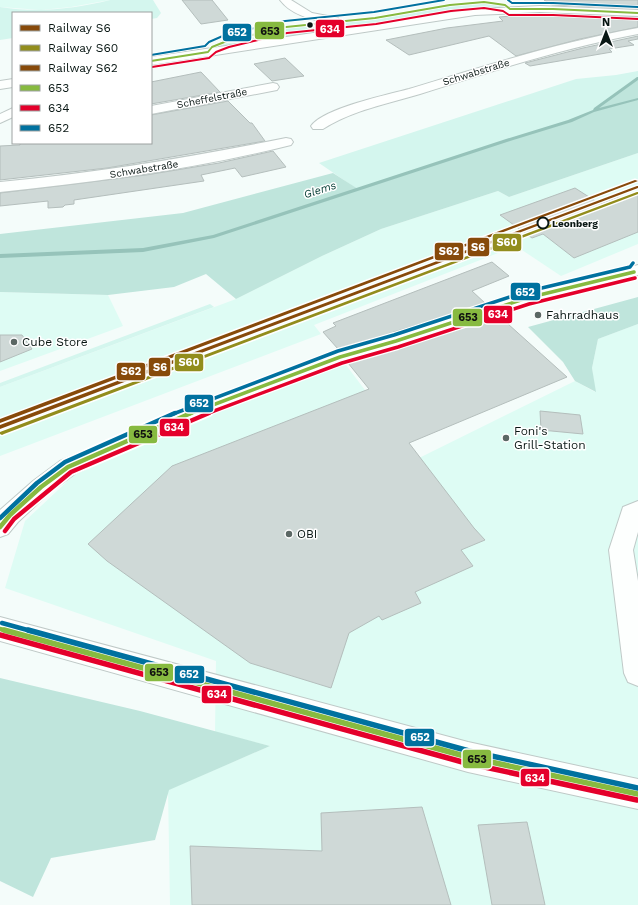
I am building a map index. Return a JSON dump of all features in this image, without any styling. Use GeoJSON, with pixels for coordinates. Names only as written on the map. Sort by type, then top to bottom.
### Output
{"type":"FeatureCollection","features":[{"type":"Feature","properties":{"kind":"street"},"geometry":{"type":"LineString","coordinates":[[286,0],[299,12],[309,16],[334,20]]}},
{"type":"Feature","properties":{"kind":"street"},"geometry":{"type":"LineString","coordinates":[[208,52],[212,47],[227,41],[286,27],[334,20],[375,18],[450,5],[484,2],[505,5],[510,9]]}},
{"type":"Feature","properties":{"kind":"street"},"geometry":{"type":"LineString","coordinates":[[152,61],[454,15],[510,9],[553,9],[638,13]]}},
{"type":"Feature","properties":{"kind":"street"},"geometry":{"type":"LineString","coordinates":[[286,27],[295,19],[299,12]]}},
{"type":"Feature","properties":{"kind":"street","name":"Schwabstraße"},"geometry":{"type":"LineString","coordinates":[[318,126],[327,120],[366,106],[562,46],[638,31]]}},
{"type":"Feature","properties":{"kind":"street"},"geometry":{"type":"LineString","coordinates":[[0,85],[12,83]]}},
{"type":"Feature","properties":{"kind":"street","name":"Scheffelstraße"},"geometry":{"type":"LineString","coordinates":[[152,110],[273,87]]}},
{"type":"Feature","properties":{"kind":"street"},"geometry":{"type":"LineString","coordinates":[[2,127],[12,113]]}},
{"type":"Feature","properties":{"kind":"street","name":"Schwabstraße"},"geometry":{"type":"LineString","coordinates":[[0,187],[114,175],[286,142]]}},
{"type":"Feature","properties":{"kind":"street"},"geometry":{"type":"LineString","coordinates":[[0,527],[10,515],[41,487],[68,467],[189,414],[340,357],[396,341],[520,300],[638,270]]}},
{"type":"Feature","properties":{"kind":"street"},"geometry":{"type":"LineString","coordinates":[[638,511],[630,514],[621,550],[638,673]]}},
{"type":"Feature","properties":{"kind":"street"},"geometry":{"type":"LineString","coordinates":[[0,629],[468,757],[638,794]]}},
{"type":"Feature","properties":{"kind":"shaded area"},"geometry":{"type":"Polygon","coordinates":[[[0,0],[110,0],[71,7],[41,10],[0,7],[0,0]]]}},
{"type":"Feature","properties":{"kind":"shaded area"},"geometry":{"type":"Polygon","coordinates":[[[110,0],[153,0],[161,13],[157,18],[152,19],[152,12],[12,12],[12,38],[0,40],[0,7],[42,10],[83,6],[110,0]]]}},
{"type":"Feature","properties":{"kind":"shaded area"},"geometry":{"type":"Polygon","coordinates":[[[484,2],[505,5],[510,9],[208,52],[212,47],[227,41],[286,27],[334,20],[375,18],[450,5],[484,2]]]}},
{"type":"Feature","properties":{"kind":"shaded area"},"geometry":{"type":"Polygon","coordinates":[[[638,71],[638,78],[593,111],[570,121],[357,189],[319,163],[576,79],[638,71]]]}},
{"type":"Feature","properties":{"kind":"shaded area"},"geometry":{"type":"Polygon","coordinates":[[[638,78],[638,153],[509,197],[498,191],[381,229],[322,256],[236,299],[206,274],[174,287],[108,295],[0,292],[0,234],[183,213],[333,173],[358,189],[570,121],[593,111],[638,78]]]}},
{"type":"Feature","properties":{"kind":"shaded area"},"geometry":{"type":"Polygon","coordinates":[[[638,153],[638,244],[561,276],[516,246],[314,325],[321,334],[0,456],[0,387],[236,299],[322,256],[381,229],[498,191],[509,197],[638,153]]]}},
{"type":"Feature","properties":{"kind":"shaded area"},"geometry":{"type":"Polygon","coordinates":[[[0,292],[108,295],[123,326],[0,371],[0,292]]]}},
{"type":"Feature","properties":{"kind":"shaded area"},"geometry":{"type":"Polygon","coordinates":[[[638,297],[638,324],[598,339],[592,368],[596,392],[575,381],[563,362],[528,327],[638,297]]]}},
{"type":"Feature","properties":{"kind":"shaded area"},"geometry":{"type":"Polygon","coordinates":[[[210,304],[214,307],[0,387],[0,383],[210,304]]]}},
{"type":"Feature","properties":{"kind":"shaded area"},"geometry":{"type":"Polygon","coordinates":[[[638,324],[638,905],[170,905],[168,790],[270,746],[215,732],[216,661],[5,588],[25,521],[73,476],[189,414],[340,357],[417,459],[575,381],[595,392],[592,368],[598,339],[638,324]]]}},
{"type":"Feature","properties":{"kind":"shaded area"},"geometry":{"type":"Polygon","coordinates":[[[0,678],[140,711],[270,746],[169,790],[155,840],[51,858],[33,897],[0,881],[0,678]]]}},
{"type":"Feature","properties":{"kind":"building"},"geometry":{"type":"Polygon","coordinates":[[[182,0],[212,0],[228,20],[201,24],[182,0]]]}},
{"type":"Feature","properties":{"kind":"building"},"geometry":{"type":"Polygon","coordinates":[[[544,0],[638,0],[638,8],[552,5],[544,0]]]}},
{"type":"Feature","properties":{"kind":"building"},"geometry":{"type":"Polygon","coordinates":[[[535,14],[638,17],[638,27],[580,39],[516,56],[489,36],[409,55],[386,40],[447,28],[503,21],[499,17],[535,14]]]}},
{"type":"Feature","properties":{"kind":"building"},"geometry":{"type":"Polygon","coordinates":[[[638,36],[638,39],[628,41],[634,45],[609,49],[612,52],[530,66],[525,63],[583,48],[638,36]]]}},
{"type":"Feature","properties":{"kind":"building"},"geometry":{"type":"Polygon","coordinates":[[[285,58],[304,76],[272,81],[254,64],[285,58]]]}},
{"type":"Feature","properties":{"kind":"building"},"geometry":{"type":"Polygon","coordinates":[[[201,72],[220,92],[152,104],[152,82],[201,72]]]}},
{"type":"Feature","properties":{"kind":"building"},"geometry":{"type":"Polygon","coordinates":[[[228,101],[250,123],[252,123],[265,141],[107,168],[0,180],[0,146],[20,144],[152,144],[152,115],[228,101]]]}},
{"type":"Feature","properties":{"kind":"building"},"geometry":{"type":"Polygon","coordinates":[[[273,151],[286,167],[242,177],[235,168],[201,175],[204,181],[74,200],[74,204],[65,205],[63,207],[48,208],[48,201],[0,206],[0,193],[146,175],[219,163],[273,151]]]}},
{"type":"Feature","properties":{"kind":"building"},"geometry":{"type":"Polygon","coordinates":[[[575,188],[600,204],[619,197],[624,200],[638,195],[638,232],[574,258],[543,234],[532,238],[500,215],[575,188]]]}},
{"type":"Feature","properties":{"kind":"building"},"geometry":{"type":"Polygon","coordinates":[[[492,262],[509,276],[472,291],[486,304],[338,349],[323,332],[336,326],[333,323],[492,262]]]}},
{"type":"Feature","properties":{"kind":"building","name":"OBI"},"geometry":{"type":"Polygon","coordinates":[[[498,315],[567,377],[409,443],[474,528],[485,540],[461,550],[473,566],[415,592],[421,603],[382,620],[379,616],[349,633],[331,688],[250,663],[107,561],[88,544],[172,466],[369,389],[348,363],[403,347],[498,315]]]}},
{"type":"Feature","properties":{"kind":"building","name":"Cube Store"},"geometry":{"type":"Polygon","coordinates":[[[0,335],[22,335],[32,349],[0,362],[0,335]]]}},
{"type":"Feature","properties":{"kind":"building"},"geometry":{"type":"Polygon","coordinates":[[[540,411],[580,415],[583,434],[541,430],[540,411]]]}},
{"type":"Feature","properties":{"kind":"building"},"geometry":{"type":"Polygon","coordinates":[[[422,807],[451,905],[192,905],[190,846],[322,851],[321,813],[422,807]]]}},
{"type":"Feature","properties":{"kind":"building"},"geometry":{"type":"Polygon","coordinates":[[[527,822],[545,905],[492,905],[478,825],[527,822]]]}},
{"type":"Feature","properties":{"kind":"waterway"},"geometry":{"type":"LineString","coordinates":[[595,109],[638,78]]}},
{"type":"Feature","properties":{"kind":"waterway","name":"Glems"},"geometry":{"type":"LineString","coordinates":[[0,256],[143,250],[214,236],[570,121],[593,111],[638,99]]}},
{"type":"Feature","properties":{"kind":"rail line","name":"S62"},"geometry":{"type":"LineString","coordinates":[[0,421],[636,181]]}},
{"type":"Feature","properties":{"kind":"rail line","name":"S6"},"geometry":{"type":"LineString","coordinates":[[0,427],[638,187]]}},
{"type":"Feature","properties":{"kind":"rail line","name":"S60"},"geometry":{"type":"LineString","coordinates":[[2,433],[638,193]]}},
{"type":"Feature","properties":{"kind":"transit line","name":"652"},"geometry":{"type":"LineString","coordinates":[[152,55],[205,46],[209,42],[225,35],[285,21],[374,12],[444,0]]}},
{"type":"Feature","properties":{"kind":"transit line","name":"652"},"geometry":{"type":"LineString","coordinates":[[508,0],[512,3],[553,3],[638,7]]}},
{"type":"Feature","properties":{"kind":"transit line","name":"653"},"geometry":{"type":"LineString","coordinates":[[152,61],[208,52],[212,47],[227,41],[286,27],[375,18],[450,5],[484,2],[505,5],[510,9],[553,9],[638,13]]}},
{"type":"Feature","properties":{"kind":"transit line","name":"634"},"geometry":{"type":"LineString","coordinates":[[152,67],[209,58],[216,52],[229,47],[287,33],[376,24],[451,11],[484,8],[503,11],[509,15],[553,15],[638,19]]}},
{"type":"Feature","properties":{"kind":"transit line","name":"652"},"geometry":{"type":"LineString","coordinates":[[0,518],[37,483],[65,462],[187,408],[338,351],[394,335],[525,292],[630,267],[633,263]]}},
{"type":"Feature","properties":{"kind":"transit line","name":"653"},"geometry":{"type":"LineString","coordinates":[[0,527],[10,515],[41,487],[68,467],[189,414],[340,357],[396,341],[527,298],[634,272]]}},
{"type":"Feature","properties":{"kind":"transit line","name":"634"},"geometry":{"type":"LineString","coordinates":[[5,531],[14,519],[71,472],[191,420],[342,363],[398,347],[529,304],[635,278]]}},
{"type":"Feature","properties":{"kind":"transit line","name":"652"},"geometry":{"type":"LineString","coordinates":[[2,623],[469,751],[638,788]]}},
{"type":"Feature","properties":{"kind":"transit line","name":"653"},"geometry":{"type":"LineString","coordinates":[[0,629],[468,757],[638,794]]}},
{"type":"Feature","properties":{"kind":"transit line","name":"634"},"geometry":{"type":"LineString","coordinates":[[0,635],[466,763],[637,800]]}},
{"type":"Feature","properties":{"kind":"place","name":"Leonberg"},"geometry":{"type":"Point","coordinates":[543,223]}},
{"type":"Feature","properties":{"kind":"place","name":"Fahrradhaus"},"geometry":{"type":"Point","coordinates":[538,315]}},
{"type":"Feature","properties":{"kind":"place","name":"Cube Store"},"geometry":{"type":"Point","coordinates":[14,342]}},
{"type":"Feature","properties":{"kind":"place","name":"Foni's Grill-Station"},"geometry":{"type":"Point","coordinates":[506,438]}},
{"type":"Feature","properties":{"kind":"place","name":"OBI"},"geometry":{"type":"Point","coordinates":[289,534]}}]}
